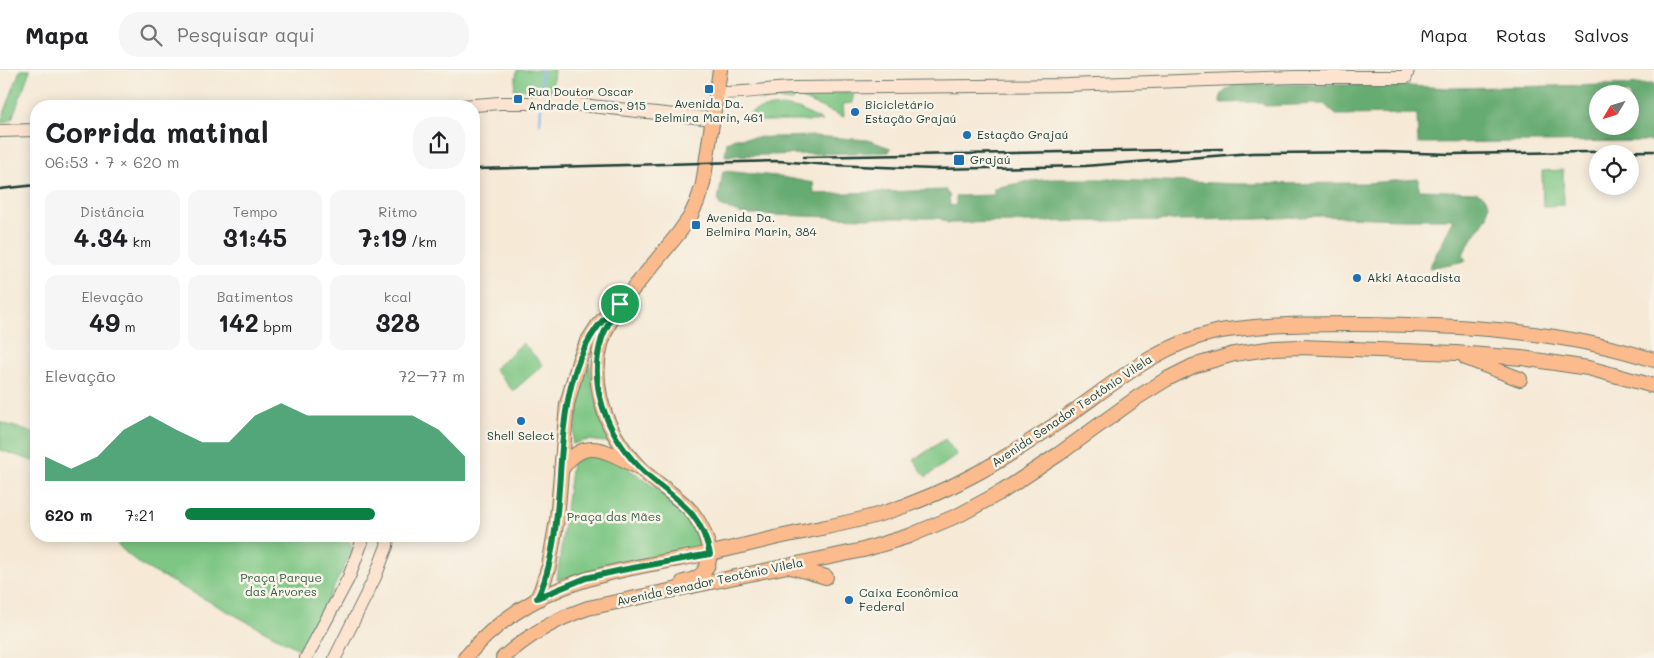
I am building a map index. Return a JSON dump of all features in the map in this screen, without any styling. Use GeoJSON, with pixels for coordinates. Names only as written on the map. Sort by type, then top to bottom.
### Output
{"type":"FeatureCollection","features":[{"type":"Feature","properties":{"kind":"main road"},"geometry":{"type":"LineString","coordinates":[[636,598],[652,589],[698,577],[706,568],[710,554],[700,525],[691,512],[639,467],[611,428],[597,379],[598,358],[603,337],[620,304],[678,234],[698,202],[703,184],[714,119],[720,70]]}},
{"type":"Feature","properties":{"kind":"main road"},"geometry":{"type":"LineString","coordinates":[[537,598],[549,566],[557,519],[567,404],[580,358],[587,342],[608,313],[620,304]]}},
{"type":"Feature","properties":{"kind":"main road","name":"Avenida Senador Teotônio Vilela"},"geometry":{"type":"LineString","coordinates":[[465,658],[486,636],[537,598],[586,578],[710,554],[883,513],[945,490],[974,476],[1023,447],[1146,359],[1187,341],[1216,332],[1301,324],[1450,326],[1570,338],[1654,360]]}},
{"type":"Feature","properties":{"kind":"main road","name":"Avenida Senador Teotônio Vilela"},"geometry":{"type":"LineString","coordinates":[[503,658],[517,645],[541,629],[567,615],[588,608],[878,546],[909,536],[961,514],[1024,478],[1148,390],[1192,366],[1234,354],[1274,348],[1300,347],[1456,353],[1522,358],[1571,365],[1654,386]]}},
{"type":"Feature","properties":{"kind":"main road"},"geometry":{"type":"LineString","coordinates":[[1456,353],[1520,379]]}},
{"type":"Feature","properties":{"kind":"main road"},"geometry":{"type":"LineString","coordinates":[[561,470],[576,452],[588,449],[602,451],[639,467]]}},
{"type":"Feature","properties":{"kind":"main road"},"geometry":{"type":"LineString","coordinates":[[788,566],[826,577]]}},
{"type":"Feature","properties":{"kind":"street"},"geometry":{"type":"LineString","coordinates":[[717,93],[794,88],[1100,84],[1407,74]]}},
{"type":"Feature","properties":{"kind":"street"},"geometry":{"type":"LineString","coordinates":[[480,105],[562,103],[714,119]]}},
{"type":"Feature","properties":{"kind":"street"},"geometry":{"type":"LineString","coordinates":[[0,131],[30,130]]}},
{"type":"Feature","properties":{"kind":"street"},"geometry":{"type":"LineString","coordinates":[[306,658],[349,577],[362,542]]}},
{"type":"Feature","properties":{"kind":"street"},"geometry":{"type":"LineString","coordinates":[[334,658],[375,577],[387,542]]}},
{"type":"Feature","properties":{"kind":"green space"},"geometry":{"type":"Polygon","coordinates":[[[20,70],[30,70],[12,119],[2,123],[1,122],[20,70]]]}},
{"type":"Feature","properties":{"kind":"green space"},"geometry":{"type":"Polygon","coordinates":[[[517,70],[554,70],[552,91],[514,89],[517,70]]]}},
{"type":"Feature","properties":{"kind":"green space"},"geometry":{"type":"Polygon","coordinates":[[[1236,84],[1386,85],[1451,88],[1589,85],[1589,135],[1639,135],[1639,85],[1603,85],[1654,84],[1654,141],[1418,143],[1417,114],[1336,115],[1324,104],[1265,106],[1262,102],[1220,103],[1221,96],[1227,89],[1236,84]]]}},
{"type":"Feature","properties":{"kind":"green space"},"geometry":{"type":"Polygon","coordinates":[[[853,93],[853,103],[843,104],[844,117],[798,97],[791,101],[770,99],[762,101],[762,96],[771,94],[853,93]]]}},
{"type":"Feature","properties":{"kind":"green space"},"geometry":{"type":"Polygon","coordinates":[[[782,106],[798,109],[823,121],[749,121],[751,112],[782,106]]]}},
{"type":"Feature","properties":{"kind":"green space"},"geometry":{"type":"Polygon","coordinates":[[[815,136],[868,140],[890,148],[889,152],[725,156],[727,142],[735,138],[815,136]]]}},
{"type":"Feature","properties":{"kind":"green space"},"geometry":{"type":"Polygon","coordinates":[[[1563,170],[1564,205],[1543,206],[1542,171],[1563,170]]]}},
{"type":"Feature","properties":{"kind":"green space"},"geometry":{"type":"Polygon","coordinates":[[[723,171],[776,176],[813,183],[814,194],[946,190],[947,194],[949,194],[950,206],[956,205],[956,196],[994,195],[994,188],[1052,179],[1116,179],[1238,184],[1367,183],[1419,179],[1419,190],[1476,192],[1484,196],[1489,203],[1487,217],[1463,255],[1466,261],[1429,268],[1454,219],[1321,216],[1259,219],[948,223],[939,218],[863,218],[742,214],[720,206],[718,201],[723,171]]]}},
{"type":"Feature","properties":{"kind":"green space"},"geometry":{"type":"Polygon","coordinates":[[[523,343],[543,365],[513,391],[494,369],[523,343]]]}},
{"type":"Feature","properties":{"kind":"green space"},"geometry":{"type":"Polygon","coordinates":[[[589,359],[593,392],[613,443],[588,440],[572,444],[589,359]]]}},
{"type":"Feature","properties":{"kind":"green space"},"geometry":{"type":"Polygon","coordinates":[[[0,422],[30,432],[30,460],[0,450],[0,422]]]}},
{"type":"Feature","properties":{"kind":"green space"},"geometry":{"type":"Polygon","coordinates":[[[945,439],[957,455],[926,477],[914,460],[945,439]]]}},
{"type":"Feature","properties":{"kind":"green space","name":"Praça das Mães"},"geometry":{"type":"Polygon","coordinates":[[[581,454],[607,455],[683,508],[698,530],[700,547],[557,580],[572,462],[581,454]]]}},
{"type":"Feature","properties":{"kind":"green space","name":"Praça Parque das Árvores"},"geometry":{"type":"Polygon","coordinates":[[[116,542],[350,542],[352,551],[302,651],[141,565],[116,542]]]}},
{"type":"Feature","properties":{"kind":"waterway"},"geometry":{"type":"LineString","coordinates":[[541,70],[541,99]]}},
{"type":"Feature","properties":{"kind":"waterway"},"geometry":{"type":"LineString","coordinates":[[540,123],[541,107]]}},
{"type":"Feature","properties":{"kind":"railway"},"geometry":{"type":"LineString","coordinates":[[804,157],[1222,149]]}},
{"type":"Feature","properties":{"kind":"railway"},"geometry":{"type":"LineString","coordinates":[[480,169],[778,161],[933,169],[1085,166],[1252,153],[1384,152],[1450,154],[1654,151]]}},
{"type":"Feature","properties":{"kind":"railway"},"geometry":{"type":"LineString","coordinates":[[0,189],[30,186]]}},
{"type":"Feature","properties":{"kind":"place","name":"Avenida Da. Belmira Marin, 461"},"geometry":{"type":"Point","coordinates":[709,89]}},
{"type":"Feature","properties":{"kind":"place","name":"Rua Doutor Oscar Andrade Lemos, 915"},"geometry":{"type":"Point","coordinates":[518,99]}},
{"type":"Feature","properties":{"kind":"place","name":"Bicicletário Estação Grajaú"},"geometry":{"type":"Point","coordinates":[855,112]}},
{"type":"Feature","properties":{"kind":"place","name":"Estação Grajaú"},"geometry":{"type":"Point","coordinates":[967,135]}},
{"type":"Feature","properties":{"kind":"place","name":"Grajaú"},"geometry":{"type":"Point","coordinates":[959,160]}},
{"type":"Feature","properties":{"kind":"place","name":"Avenida Da. Belmira Marin, 384"},"geometry":{"type":"Point","coordinates":[696,225]}},
{"type":"Feature","properties":{"kind":"place","name":"Akki Atacadista"},"geometry":{"type":"Point","coordinates":[1357,278]}},
{"type":"Feature","properties":{"kind":"place","name":"Shell Select"},"geometry":{"type":"Point","coordinates":[521,421]}},
{"type":"Feature","properties":{"kind":"place","name":"Caixa Econômica Federal"},"geometry":{"type":"Point","coordinates":[849,600]}},
{"type":"Feature","properties":{"kind":"route"},"geometry":{"type":"LineString","coordinates":[[620,304],[606,328],[597,369],[598,389],[611,428],[639,467],[682,502],[691,512],[700,525],[710,554],[586,578],[537,598],[549,566],[557,519],[567,404],[573,379],[591,335],[606,316],[620,304]]}}]}
